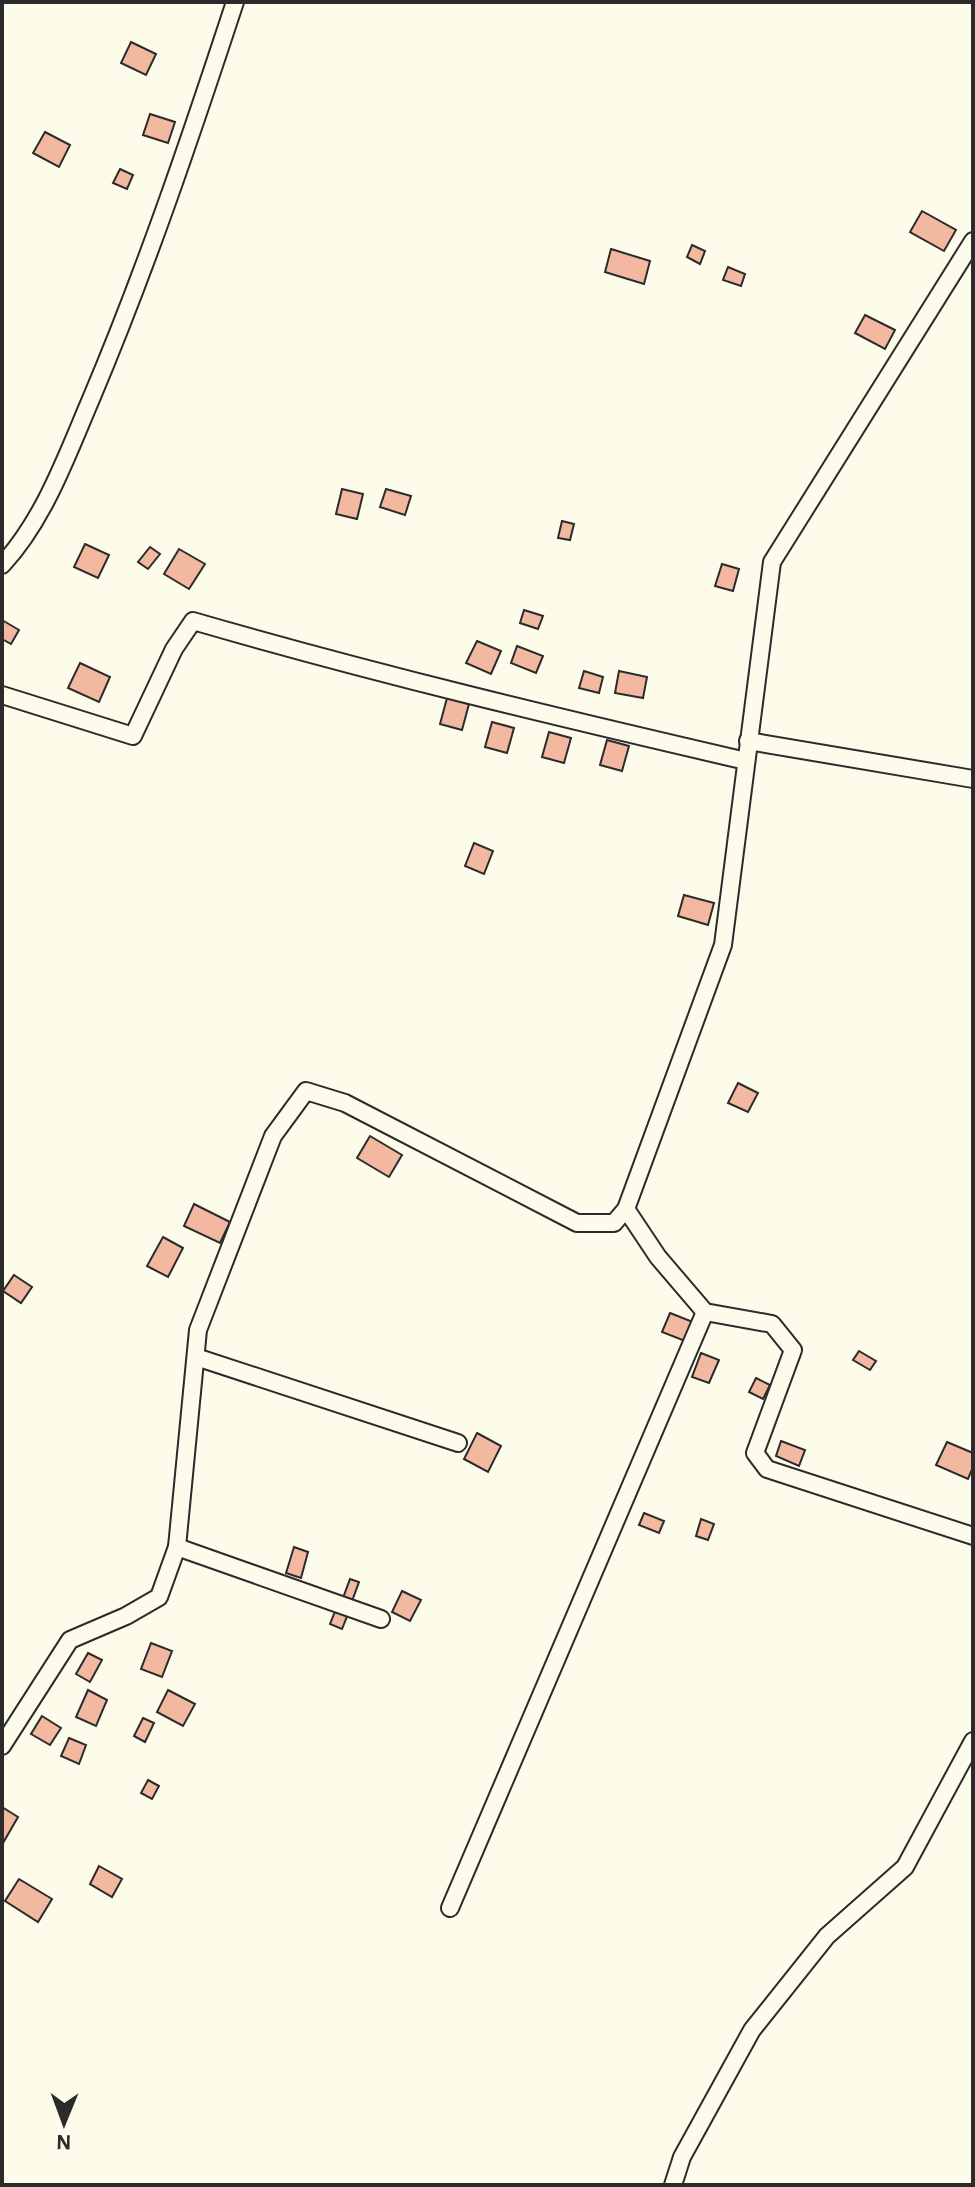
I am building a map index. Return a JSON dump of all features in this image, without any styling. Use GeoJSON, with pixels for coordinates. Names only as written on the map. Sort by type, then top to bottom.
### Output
{"type":"FeatureCollection","features":[{"type":"Feature","properties":{"kind":"street"},"geometry":{"type":"LineString","coordinates":[[2,565],[20,545],[64,461],[127,313],[182,166],[235,2]]}},
{"type":"Feature","properties":{"kind":"street"},"geometry":{"type":"LineString","coordinates":[[2,1746],[70,1640],[126,1616],[159,1597],[177,1547],[198,1330],[273,1136],[306,1091],[345,1103],[577,1223],[614,1223],[626,1209],[723,945],[772,562],[973,241]]}},
{"type":"Feature","properties":{"kind":"street"},"geometry":{"type":"LineString","coordinates":[[2,695],[133,736],[174,649],[193,621],[326,660],[746,761]]}},
{"type":"Feature","properties":{"kind":"street"},"geometry":{"type":"LineString","coordinates":[[748,741],[973,779]]}},
{"type":"Feature","properties":{"kind":"street"},"geometry":{"type":"LineString","coordinates":[[626,1209],[658,1257],[705,1312],[772,1324],[793,1350],[755,1453],[767,1469],[973,1536]]}},
{"type":"Feature","properties":{"kind":"street"},"geometry":{"type":"LineString","coordinates":[[450,1908],[705,1312]]}},
{"type":"Feature","properties":{"kind":"street"},"geometry":{"type":"LineString","coordinates":[[196,1357],[458,1443]]}},
{"type":"Feature","properties":{"kind":"street"},"geometry":{"type":"LineString","coordinates":[[177,1547],[381,1619]]}},
{"type":"Feature","properties":{"kind":"street"},"geometry":{"type":"LineString","coordinates":[[673,2185],[682,2157],[752,2030],[827,1936],[905,1867],[973,1741]]}},
{"type":"Feature","properties":{"kind":"building"},"geometry":{"type":"Polygon","coordinates":[[[131,42],[156,54],[146,75],[121,63],[131,42]]]}},
{"type":"Feature","properties":{"kind":"building"},"geometry":{"type":"Polygon","coordinates":[[[150,114],[175,122],[168,143],[143,135],[150,114]]]}},
{"type":"Feature","properties":{"kind":"building"},"geometry":{"type":"Polygon","coordinates":[[[45,132],[70,145],[59,167],[33,153],[45,132]]]}},
{"type":"Feature","properties":{"kind":"building"},"geometry":{"type":"Polygon","coordinates":[[[120,169],[133,175],[127,189],[113,183],[120,169]]]}},
{"type":"Feature","properties":{"kind":"building"},"geometry":{"type":"Polygon","coordinates":[[[922,211],[956,230],[944,251],[910,232],[922,211]]]}},
{"type":"Feature","properties":{"kind":"building"},"geometry":{"type":"Polygon","coordinates":[[[692,245],[705,251],[700,264],[687,257],[692,245]]]}},
{"type":"Feature","properties":{"kind":"building"},"geometry":{"type":"Polygon","coordinates":[[[611,249],[650,261],[644,284],[605,272],[611,249]]]}},
{"type":"Feature","properties":{"kind":"building"},"geometry":{"type":"Polygon","coordinates":[[[728,267],[745,274],[741,286],[723,280],[728,267]]]}},
{"type":"Feature","properties":{"kind":"building"},"geometry":{"type":"Polygon","coordinates":[[[865,315],[895,330],[885,349],[855,333],[865,315]]]}},
{"type":"Feature","properties":{"kind":"building"},"geometry":{"type":"Polygon","coordinates":[[[342,489],[363,494],[357,519],[336,514],[342,489]]]}},
{"type":"Feature","properties":{"kind":"building"},"geometry":{"type":"Polygon","coordinates":[[[386,489],[411,496],[405,515],[380,507],[386,489]]]}},
{"type":"Feature","properties":{"kind":"building"},"geometry":{"type":"Polygon","coordinates":[[[562,521],[574,524],[570,540],[558,538],[562,521]]]}},
{"type":"Feature","properties":{"kind":"building"},"geometry":{"type":"Polygon","coordinates":[[[85,544],[109,555],[98,578],[74,567],[85,544]]]}},
{"type":"Feature","properties":{"kind":"building"},"geometry":{"type":"Polygon","coordinates":[[[150,547],[160,554],[148,569],[138,562],[150,547]]]}},
{"type":"Feature","properties":{"kind":"building"},"geometry":{"type":"Polygon","coordinates":[[[179,549],[205,564],[189,589],[164,574],[179,549]]]}},
{"type":"Feature","properties":{"kind":"building"},"geometry":{"type":"Polygon","coordinates":[[[722,564],[739,569],[733,591],[715,586],[722,564]]]}},
{"type":"Feature","properties":{"kind":"building"},"geometry":{"type":"Polygon","coordinates":[[[524,610],[543,616],[538,629],[520,623],[524,610]]]}},
{"type":"Feature","properties":{"kind":"building"},"geometry":{"type":"Polygon","coordinates":[[[2,620],[19,630],[11,644],[2,639],[2,620]]]}},
{"type":"Feature","properties":{"kind":"building"},"geometry":{"type":"Polygon","coordinates":[[[477,641],[501,651],[491,674],[466,663],[477,641]]]}},
{"type":"Feature","properties":{"kind":"building"},"geometry":{"type":"Polygon","coordinates":[[[517,646],[543,656],[536,673],[511,663],[517,646]]]}},
{"type":"Feature","properties":{"kind":"building"},"geometry":{"type":"Polygon","coordinates":[[[80,663],[110,677],[99,702],[68,688],[80,663]]]}},
{"type":"Feature","properties":{"kind":"building"},"geometry":{"type":"Polygon","coordinates":[[[584,671],[603,677],[599,693],[579,688],[584,671]]]}},
{"type":"Feature","properties":{"kind":"building"},"geometry":{"type":"Polygon","coordinates":[[[619,671],[647,677],[643,698],[615,693],[619,671]]]}},
{"type":"Feature","properties":{"kind":"building"},"geometry":{"type":"Polygon","coordinates":[[[447,698],[469,704],[462,730],[440,724],[447,698]]]}},
{"type":"Feature","properties":{"kind":"building"},"geometry":{"type":"Polygon","coordinates":[[[492,722],[514,728],[507,753],[485,747],[492,722]]]}},
{"type":"Feature","properties":{"kind":"building"},"geometry":{"type":"Polygon","coordinates":[[[549,732],[571,738],[564,763],[542,757],[549,732]]]}},
{"type":"Feature","properties":{"kind":"building"},"geometry":{"type":"Polygon","coordinates":[[[607,740],[629,746],[622,771],[600,765],[607,740]]]}},
{"type":"Feature","properties":{"kind":"building"},"geometry":{"type":"Polygon","coordinates":[[[474,843],[493,851],[484,874],[465,866],[474,843]]]}},
{"type":"Feature","properties":{"kind":"building"},"geometry":{"type":"Polygon","coordinates":[[[684,895],[714,903],[708,925],[678,916],[684,895]]]}},
{"type":"Feature","properties":{"kind":"building"},"geometry":{"type":"Polygon","coordinates":[[[738,1083],[758,1093],[748,1112],[728,1103],[738,1083]]]}},
{"type":"Feature","properties":{"kind":"building"},"geometry":{"type":"Polygon","coordinates":[[[370,1136],[402,1155],[389,1177],[357,1158],[370,1136]]]}},
{"type":"Feature","properties":{"kind":"building"},"geometry":{"type":"Polygon","coordinates":[[[194,1204],[230,1222],[220,1243],[184,1226],[194,1204]]]}},
{"type":"Feature","properties":{"kind":"building"},"geometry":{"type":"Polygon","coordinates":[[[163,1237],[183,1248],[168,1277],[147,1266],[163,1237]]]}},
{"type":"Feature","properties":{"kind":"building"},"geometry":{"type":"Polygon","coordinates":[[[14,1275],[32,1287],[21,1303],[3,1291],[14,1275]]]}},
{"type":"Feature","properties":{"kind":"building"},"geometry":{"type":"Polygon","coordinates":[[[670,1313],[693,1322],[685,1341],[662,1332],[670,1313]]]}},
{"type":"Feature","properties":{"kind":"building"},"geometry":{"type":"Polygon","coordinates":[[[859,1351],[876,1361],[870,1370],[853,1360],[859,1351]]]}},
{"type":"Feature","properties":{"kind":"building"},"geometry":{"type":"Polygon","coordinates":[[[701,1353],[719,1360],[709,1383],[692,1377],[701,1353]]]}},
{"type":"Feature","properties":{"kind":"building"},"geometry":{"type":"Polygon","coordinates":[[[756,1378],[770,1385],[763,1399],[749,1392],[756,1378]]]}},
{"type":"Feature","properties":{"kind":"building"},"geometry":{"type":"Polygon","coordinates":[[[477,1433],[501,1446],[488,1472],[464,1459],[477,1433]]]}},
{"type":"Feature","properties":{"kind":"building"},"geometry":{"type":"Polygon","coordinates":[[[781,1441],[805,1450],[799,1466],[776,1456],[781,1441]]]}},
{"type":"Feature","properties":{"kind":"building"},"geometry":{"type":"Polygon","coordinates":[[[947,1442],[973,1453],[973,1467],[968,1479],[936,1465],[947,1442]]]}},
{"type":"Feature","properties":{"kind":"building"},"geometry":{"type":"Polygon","coordinates":[[[644,1513],[664,1521],[659,1533],[639,1525],[644,1513]]]}},
{"type":"Feature","properties":{"kind":"building"},"geometry":{"type":"Polygon","coordinates":[[[701,1519],[714,1524],[708,1540],[696,1536],[701,1519]]]}},
{"type":"Feature","properties":{"kind":"building"},"geometry":{"type":"Polygon","coordinates":[[[294,1547],[308,1552],[301,1578],[286,1573],[294,1547]]]}},
{"type":"Feature","properties":{"kind":"building"},"geometry":{"type":"Polygon","coordinates":[[[350,1579],[359,1582],[352,1601],[343,1598],[350,1579]]]}},
{"type":"Feature","properties":{"kind":"building"},"geometry":{"type":"Polygon","coordinates":[[[402,1591],[421,1600],[410,1621],[392,1612],[402,1591]]]}},
{"type":"Feature","properties":{"kind":"building"},"geometry":{"type":"Polygon","coordinates":[[[336,1609],[348,1614],[342,1629],[330,1624],[336,1609]]]}},
{"type":"Feature","properties":{"kind":"building"},"geometry":{"type":"Polygon","coordinates":[[[151,1643],[172,1651],[162,1677],[141,1669],[151,1643]]]}},
{"type":"Feature","properties":{"kind":"building"},"geometry":{"type":"Polygon","coordinates":[[[88,1653],[102,1660],[90,1682],[76,1674],[88,1653]]]}},
{"type":"Feature","properties":{"kind":"building"},"geometry":{"type":"Polygon","coordinates":[[[88,1690],[107,1700],[96,1726],[76,1717],[88,1690]]]}},
{"type":"Feature","properties":{"kind":"building"},"geometry":{"type":"Polygon","coordinates":[[[168,1690],[195,1704],[183,1726],[157,1712],[168,1690]]]}},
{"type":"Feature","properties":{"kind":"building"},"geometry":{"type":"Polygon","coordinates":[[[42,1716],[61,1728],[50,1745],[31,1734],[42,1716]]]}},
{"type":"Feature","properties":{"kind":"building"},"geometry":{"type":"Polygon","coordinates":[[[143,1718],[154,1723],[145,1742],[134,1736],[143,1718]]]}},
{"type":"Feature","properties":{"kind":"building"},"geometry":{"type":"Polygon","coordinates":[[[69,1738],[86,1745],[79,1764],[61,1756],[69,1738]]]}},
{"type":"Feature","properties":{"kind":"building"},"geometry":{"type":"Polygon","coordinates":[[[148,1780],[159,1786],[152,1799],[141,1793],[148,1780]]]}},
{"type":"Feature","properties":{"kind":"building"},"geometry":{"type":"Polygon","coordinates":[[[2,1807],[18,1817],[3,1843],[2,1842],[2,1807]]]}},
{"type":"Feature","properties":{"kind":"building"},"geometry":{"type":"Polygon","coordinates":[[[99,1866],[122,1879],[112,1897],[90,1884],[99,1866]]]}},
{"type":"Feature","properties":{"kind":"building"},"geometry":{"type":"Polygon","coordinates":[[[19,1879],[52,1899],[38,1922],[5,1901],[19,1879]]]}}]}
